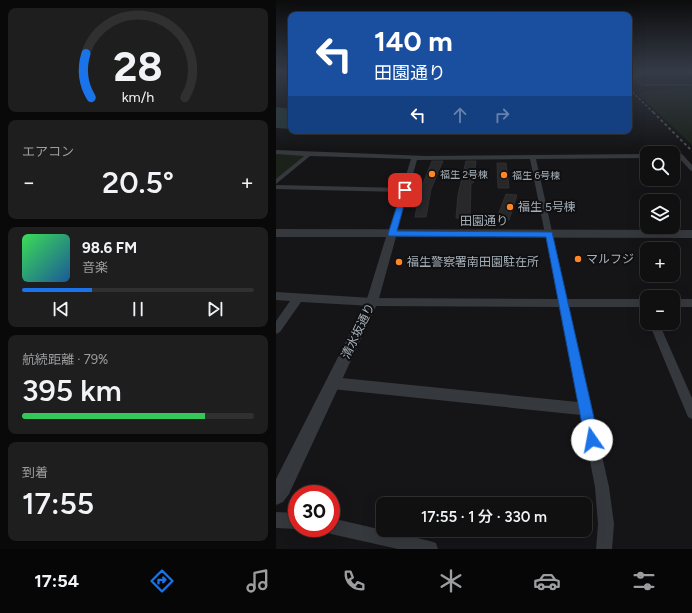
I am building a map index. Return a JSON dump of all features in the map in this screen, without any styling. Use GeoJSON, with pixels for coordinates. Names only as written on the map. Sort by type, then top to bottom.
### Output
{"type":"FeatureCollection","features":[{"type":"Feature","properties":{"kind":"street"},"geometry":{"type":"LineString","coordinates":[[276,152],[308,155],[414,158],[640,156]]}},
{"type":"Feature","properties":{"kind":"street"},"geometry":{"type":"LineString","coordinates":[[276,182],[308,155]]}},
{"type":"Feature","properties":{"kind":"street"},"geometry":{"type":"LineString","coordinates":[[680,155],[692,169]]}},
{"type":"Feature","properties":{"kind":"street","name":"清水坂通り"},"geometry":{"type":"LineString","coordinates":[[276,495],[282,487],[372,302],[414,158]]}},
{"type":"Feature","properties":{"kind":"street"},"geometry":{"type":"LineString","coordinates":[[533,158],[605,505],[606,524],[604,549]]}},
{"type":"Feature","properties":{"kind":"street"},"geometry":{"type":"LineString","coordinates":[[276,187],[405,190]]}},
{"type":"Feature","properties":{"kind":"street","name":"田園通り"},"geometry":{"type":"LineString","coordinates":[[276,233],[692,234]]}},
{"type":"Feature","properties":{"kind":"street"},"geometry":{"type":"LineString","coordinates":[[276,296],[372,302],[564,302],[640,304]]}},
{"type":"Feature","properties":{"kind":"street"},"geometry":{"type":"LineString","coordinates":[[276,329],[298,298]]}},
{"type":"Feature","properties":{"kind":"street"},"geometry":{"type":"LineString","coordinates":[[680,302],[692,302]]}},
{"type":"Feature","properties":{"kind":"street"},"geometry":{"type":"LineString","coordinates":[[658,330],[687,388],[692,413]]}},
{"type":"Feature","properties":{"kind":"street"},"geometry":{"type":"LineString","coordinates":[[332,383],[585,409]]}},
{"type":"Feature","properties":{"kind":"street"},"geometry":{"type":"LineString","coordinates":[[276,520],[288,521]]}},
{"type":"Feature","properties":{"kind":"street"},"geometry":{"type":"LineString","coordinates":[[340,528],[430,549]]}},
{"type":"Feature","properties":{"kind":"shaded area"},"geometry":{"type":"Polygon","coordinates":[[[642,98],[692,98],[692,145],[642,98]]]}},
{"type":"Feature","properties":{"kind":"shaded area"},"geometry":{"type":"Polygon","coordinates":[[[276,107],[288,109],[288,129],[276,128],[276,107]]]}},
{"type":"Feature","properties":{"kind":"shaded area"},"geometry":{"type":"Polygon","coordinates":[[[276,153],[305,155],[276,180],[276,153]]]}},
{"type":"Feature","properties":{"kind":"building"},"geometry":{"type":"Polygon","coordinates":[[[432,161],[443,161],[431,189],[426,217],[415,217],[420,191],[432,161]]]}},
{"type":"Feature","properties":{"kind":"building"},"geometry":{"type":"Polygon","coordinates":[[[466,161],[476,161],[473,183],[471,183],[470,218],[456,218],[458,195],[466,161]]]}},
{"type":"Feature","properties":{"kind":"building","name":"福生 6号棟"},"geometry":{"type":"Polygon","coordinates":[[[497,163],[506,163],[509,188],[498,188],[497,163]]]}},
{"type":"Feature","properties":{"kind":"building","name":"福生 5号棟"},"geometry":{"type":"Polygon","coordinates":[[[506,194],[517,195],[509,220],[497,218],[506,194]]]}},
{"type":"Feature","properties":{"kind":"railway"},"geometry":{"type":"LineString","coordinates":[[638,98],[654,113]]}},
{"type":"Feature","properties":{"kind":"railway"},"geometry":{"type":"LineString","coordinates":[[654,113],[692,151]]}},
{"type":"Feature","properties":{"kind":"place","name":"福生 2号棟"},"geometry":{"type":"Point","coordinates":[432,174]}},
{"type":"Feature","properties":{"kind":"place","name":"福生 6号棟"},"geometry":{"type":"Point","coordinates":[504,175]}},
{"type":"Feature","properties":{"kind":"place","name":"福生 5号棟"},"geometry":{"type":"Point","coordinates":[510,207]}},
{"type":"Feature","properties":{"kind":"place","name":"マルフジ"},"geometry":{"type":"Point","coordinates":[578,259]}},
{"type":"Feature","properties":{"kind":"place","name":"福生警察署南田園駐在所"},"geometry":{"type":"Point","coordinates":[399,262]}},
{"type":"Feature","properties":{"kind":"route"},"geometry":{"type":"LineString","coordinates":[[405,190],[392,234],[549,234],[592,440]]}}]}
